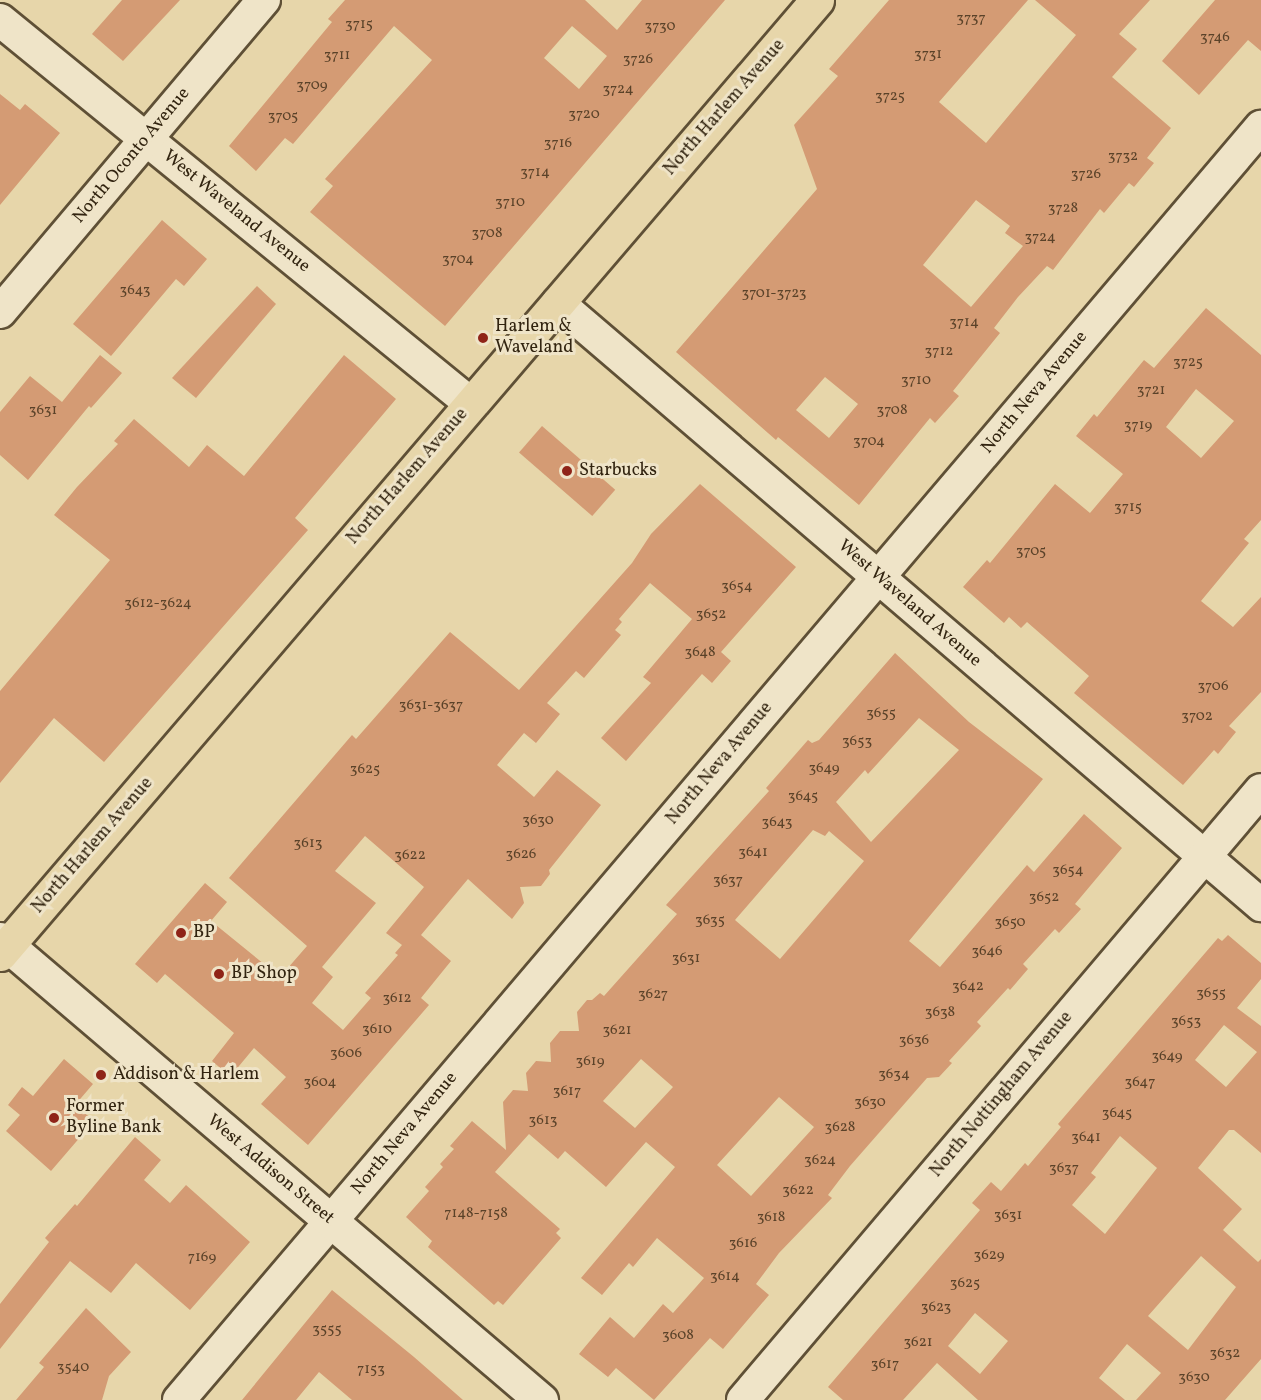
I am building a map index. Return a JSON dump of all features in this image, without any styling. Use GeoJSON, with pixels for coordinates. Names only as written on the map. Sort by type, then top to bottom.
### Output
{"type":"FeatureCollection","features":[{"type":"Feature","properties":{"kind":"main road","name":"North Harlem Avenue"},"geometry":{"type":"LineString","coordinates":[[2,947],[817,0]]}},
{"type":"Feature","properties":{"kind":"street","name":"North Oconto Avenue"},"geometry":{"type":"LineString","coordinates":[[0,312],[264,0]]}},
{"type":"Feature","properties":{"kind":"street","name":"West Waveland Avenue"},"geometry":{"type":"LineString","coordinates":[[0,20],[471,404]]}},
{"type":"Feature","properties":{"kind":"street","name":"North Neva Avenue"},"geometry":{"type":"LineString","coordinates":[[178,1400],[1261,127]]}},
{"type":"Feature","properties":{"kind":"street","name":"West Waveland Avenue"},"geometry":{"type":"LineString","coordinates":[[558,303],[1261,905]]}},
{"type":"Feature","properties":{"kind":"street","name":"North Nottingham Avenue"},"geometry":{"type":"LineString","coordinates":[[743,1400],[1261,790]]}},
{"type":"Feature","properties":{"kind":"street","name":"West Addison Street"},"geometry":{"type":"LineString","coordinates":[[2,947],[331,1221],[541,1400]]}},
{"type":"Feature","properties":{"kind":"building"},"geometry":{"type":"Polygon","coordinates":[[[122,0],[180,0],[123,61],[92,34],[122,0]]]}},
{"type":"Feature","properties":{"kind":"building"},"geometry":{"type":"Polygon","coordinates":[[[345,0],[585,0],[617,30],[642,0],[725,0],[445,326],[310,212],[333,186],[325,179],[432,60],[394,26],[293,144],[285,138],[256,171],[229,146],[332,22],[328,19],[345,0]],[[572,26],[544,58],[579,89],[607,56],[572,26]]]}},
{"type":"Feature","properties":{"kind":"building"},"geometry":{"type":"Polygon","coordinates":[[[889,0],[1028,0],[939,102],[986,143],[1076,35],[1035,0],[1150,0],[1119,34],[1137,49],[1112,77],[1171,128],[1147,158],[1154,163],[1134,187],[1129,183],[1104,213],[1100,209],[1053,270],[1047,266],[1018,297],[994,328],[1000,333],[953,391],[959,396],[935,423],[930,418],[859,505],[778,437],[776,440],[676,352],[817,189],[794,125],[838,76],[829,69],[889,0]],[[976,200],[923,265],[971,307],[1023,246],[1005,233],[1010,226],[976,200]],[[825,377],[796,410],[829,438],[858,404],[825,377]]]}},
{"type":"Feature","properties":{"kind":"building"},"geometry":{"type":"Polygon","coordinates":[[[1215,0],[1261,0],[1261,51],[1248,40],[1199,95],[1162,61],[1215,0]]]}},
{"type":"Feature","properties":{"kind":"building"},"geometry":{"type":"Polygon","coordinates":[[[0,94],[20,110],[25,104],[60,133],[0,205],[0,94]]]}},
{"type":"Feature","properties":{"kind":"building"},"geometry":{"type":"Polygon","coordinates":[[[162,220],[207,259],[184,286],[176,279],[111,356],[73,324],[162,220]]]}},
{"type":"Feature","properties":{"kind":"building"},"geometry":{"type":"Polygon","coordinates":[[[257,286],[276,304],[196,398],[172,378],[257,286]]]}},
{"type":"Feature","properties":{"kind":"building"},"geometry":{"type":"Polygon","coordinates":[[[1206,308],[1261,355],[1261,520],[1244,539],[1249,543],[1201,601],[1233,627],[1261,597],[1261,692],[1229,726],[1236,732],[1218,754],[1214,750],[1183,785],[1074,693],[1089,676],[1027,622],[1021,628],[1009,617],[1004,623],[963,587],[987,560],[990,563],[1055,484],[1090,513],[1123,474],[1076,436],[1094,414],[1097,417],[1144,360],[1154,368],[1206,308]],[[1196,389],[1166,427],[1201,458],[1234,421],[1196,389]]]}},
{"type":"Feature","properties":{"kind":"building"},"geometry":{"type":"Polygon","coordinates":[[[100,355],[122,373],[91,408],[89,406],[28,480],[0,455],[0,412],[30,376],[62,402],[100,355]]]}},
{"type":"Feature","properties":{"kind":"building"},"geometry":{"type":"Polygon","coordinates":[[[344,355],[396,399],[295,518],[308,530],[104,762],[54,718],[0,783],[0,691],[110,560],[54,515],[118,444],[114,441],[134,419],[189,467],[207,445],[244,476],[344,355]]]}},
{"type":"Feature","properties":{"kind":"building","name":"Starbucks"},"geometry":{"type":"Polygon","coordinates":[[[542,426],[615,490],[592,516],[519,452],[542,426]]]}},
{"type":"Feature","properties":{"kind":"building"},"geometry":{"type":"Polygon","coordinates":[[[700,484],[796,567],[721,652],[731,661],[712,683],[702,674],[626,761],[601,738],[651,683],[643,677],[692,619],[650,583],[619,619],[622,622],[615,630],[621,635],[584,678],[576,671],[547,703],[560,714],[536,743],[524,733],[497,765],[534,797],[557,770],[601,805],[549,870],[550,874],[541,886],[520,887],[524,903],[512,919],[468,879],[421,935],[451,961],[421,998],[429,1005],[308,1145],[261,1104],[286,1077],[254,1048],[234,1072],[225,1072],[212,1061],[234,1033],[165,974],[157,983],[135,964],[205,883],[227,902],[211,921],[280,977],[307,946],[229,878],[352,735],[356,739],[450,632],[519,690],[632,563],[651,534],[700,484]],[[365,836],[335,871],[376,903],[322,967],[333,977],[312,1003],[343,1030],[371,998],[365,993],[398,955],[395,953],[402,945],[386,933],[424,887],[365,836]]]}},
{"type":"Feature","properties":{"kind":"building"},"geometry":{"type":"Polygon","coordinates":[[[895,653],[969,722],[1043,779],[909,941],[940,967],[1027,865],[1034,872],[1084,814],[1122,848],[1075,904],[1081,909],[1059,933],[1055,929],[1023,964],[1028,969],[977,1022],[981,1026],[949,1061],[952,1063],[939,1077],[927,1078],[850,1166],[828,1195],[832,1198],[779,1253],[756,1284],[769,1295],[723,1349],[710,1338],[654,1400],[616,1368],[608,1377],[579,1354],[610,1317],[634,1338],[663,1304],[673,1313],[704,1278],[657,1238],[633,1267],[629,1263],[602,1295],[581,1278],[675,1167],[646,1142],[606,1187],[565,1151],[558,1159],[529,1134],[495,1172],[560,1229],[556,1233],[561,1238],[503,1305],[498,1301],[494,1305],[428,1247],[432,1241],[406,1217],[429,1191],[425,1187],[443,1167],[440,1164],[454,1149],[450,1146],[472,1121],[506,1150],[503,1102],[513,1090],[528,1091],[526,1073],[536,1061],[551,1062],[550,1043],[560,1031],[579,1031],[577,1012],[587,1000],[592,1000],[600,993],[604,996],[677,914],[666,905],[769,791],[766,788],[808,740],[812,743],[819,740],[895,653]],[[919,718],[868,774],[865,770],[836,802],[871,842],[959,750],[919,718]],[[813,830],[735,920],[780,959],[864,861],[829,831],[825,836],[813,830]],[[641,1059],[603,1101],[635,1128],[673,1087],[641,1059]],[[779,1097],[717,1165],[751,1196],[814,1127],[779,1097]]]}},
{"type":"Feature","properties":{"kind":"building"},"geometry":{"type":"Polygon","coordinates":[[[1228,935],[1261,963],[1261,979],[1237,1008],[1261,1026],[1261,1153],[1234,1130],[1229,1130],[1198,1168],[1242,1209],[1223,1230],[1258,1262],[1261,1259],[1261,1359],[1225,1400],[1136,1400],[1161,1373],[1127,1344],[1099,1378],[1125,1400],[978,1400],[937,1363],[903,1400],[843,1400],[828,1387],[980,1210],[972,1203],[991,1182],[1001,1191],[1025,1163],[1028,1166],[1061,1127],[1058,1124],[1218,938],[1222,941],[1228,935]],[[1224,1025],[1195,1060],[1226,1087],[1257,1052],[1224,1025]],[[1120,1136],[1091,1173],[1096,1177],[1072,1205],[1105,1234],[1157,1168],[1120,1136]],[[1201,1256],[1148,1316],[1188,1350],[1236,1287],[1201,1256]],[[975,1313],[948,1346],[980,1374],[1008,1341],[975,1313]]]}},
{"type":"Feature","properties":{"kind":"building","name":"Former Byline Bank"},"geometry":{"type":"Polygon","coordinates":[[[64,1059],[93,1084],[75,1105],[94,1121],[51,1171],[6,1131],[20,1115],[8,1105],[22,1087],[33,1096],[64,1059]]]}},
{"type":"Feature","properties":{"kind":"building"},"geometry":{"type":"Polygon","coordinates":[[[135,1137],[161,1160],[144,1180],[170,1203],[186,1185],[250,1242],[190,1310],[136,1263],[111,1293],[70,1261],[0,1349],[0,1304],[49,1242],[45,1238],[75,1204],[77,1206],[135,1137]]]}},
{"type":"Feature","properties":{"kind":"building"},"geometry":{"type":"Polygon","coordinates":[[[332,1290],[463,1400],[352,1400],[319,1372],[296,1400],[242,1400],[332,1290]]]}},
{"type":"Feature","properties":{"kind":"building"},"geometry":{"type":"Polygon","coordinates":[[[86,1308],[131,1352],[109,1376],[102,1400],[16,1400],[44,1367],[39,1363],[86,1308]]]}},
{"type":"Feature","properties":{"kind":"place","name":"Harlem & Waveland"},"geometry":{"type":"Point","coordinates":[483,338]}},
{"type":"Feature","properties":{"kind":"place","name":"Starbucks"},"geometry":{"type":"Point","coordinates":[567,471]}},
{"type":"Feature","properties":{"kind":"place","name":"BP"},"geometry":{"type":"Point","coordinates":[181,933]}},
{"type":"Feature","properties":{"kind":"place","name":"BP Shop"},"geometry":{"type":"Point","coordinates":[219,974]}},
{"type":"Feature","properties":{"kind":"place","name":"Addison & Harlem"},"geometry":{"type":"Point","coordinates":[101,1075]}},
{"type":"Feature","properties":{"kind":"place","name":"Former Byline Bank"},"geometry":{"type":"Point","coordinates":[54,1118]}}]}
